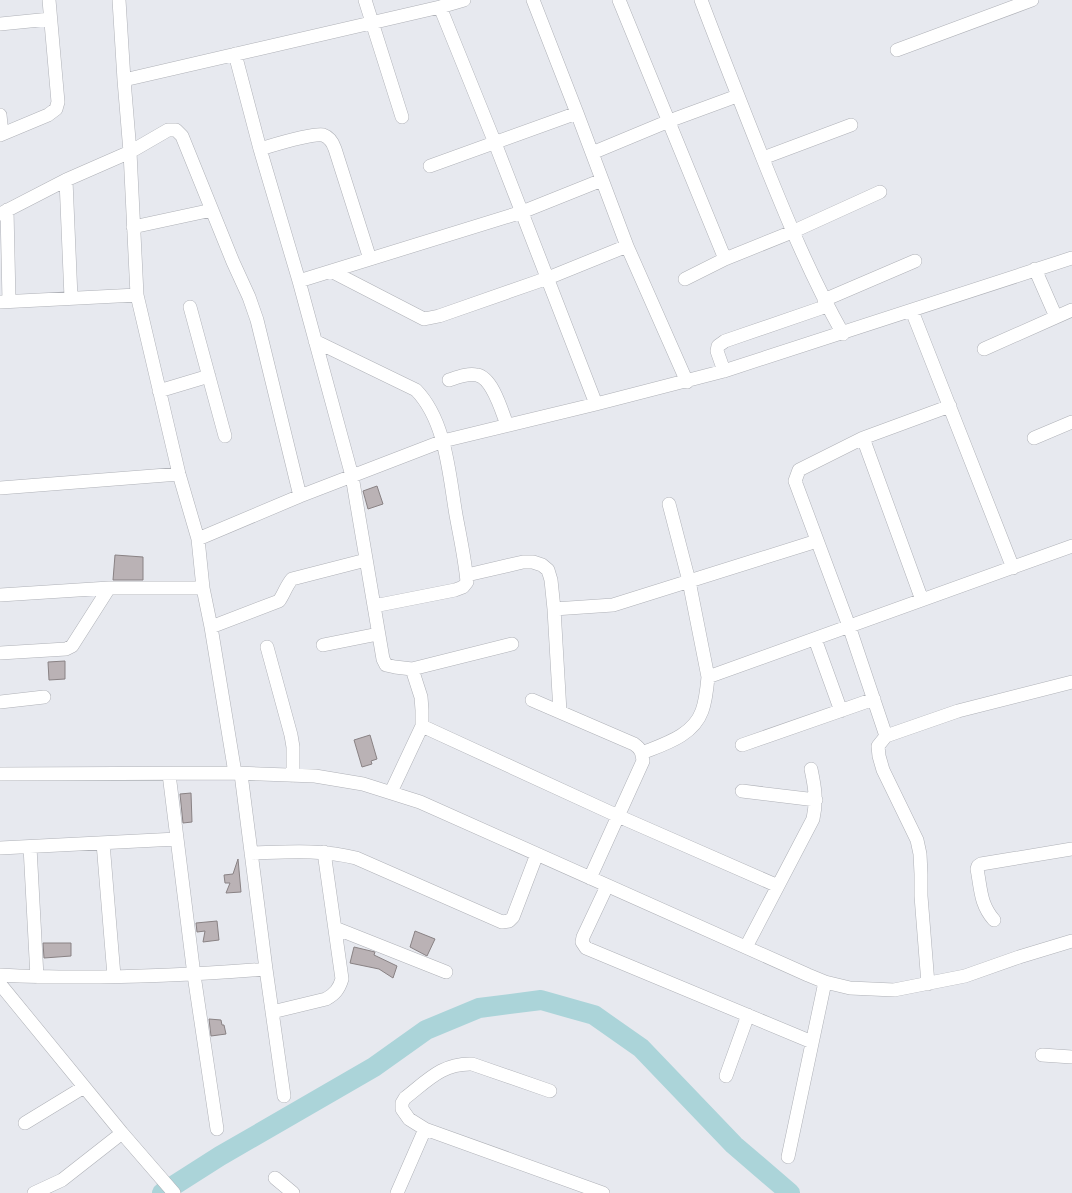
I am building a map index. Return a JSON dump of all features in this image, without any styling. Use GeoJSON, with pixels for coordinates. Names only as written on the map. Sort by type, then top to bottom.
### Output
{"type":"FeatureCollection","features":[{"type":"Feature","properties":{"kind":"street"},"geometry":{"type":"LineString","coordinates":[[0,115],[1,135],[48,115],[56,109],[58,102],[49,0]]}},
{"type":"Feature","properties":{"kind":"street"},"geometry":{"type":"LineString","coordinates":[[119,0],[130,152],[137,294],[179,474],[198,539],[203,588],[251,852],[284,1096]]}},
{"type":"Feature","properties":{"kind":"street"},"geometry":{"type":"LineString","coordinates":[[365,0],[402,117]]}},
{"type":"Feature","properties":{"kind":"street"},"geometry":{"type":"LineString","coordinates":[[124,80],[440,7],[464,0]]}},
{"type":"Feature","properties":{"kind":"street"},"geometry":{"type":"LineString","coordinates":[[533,0],[627,246],[686,382]]}},
{"type":"Feature","properties":{"kind":"street"},"geometry":{"type":"LineString","coordinates":[[619,0],[725,260]]}},
{"type":"Feature","properties":{"kind":"street"},"geometry":{"type":"LineString","coordinates":[[702,0],[737,96],[792,232],[842,334]]}},
{"type":"Feature","properties":{"kind":"street"},"geometry":{"type":"LineString","coordinates":[[897,50],[1032,0]]}},
{"type":"Feature","properties":{"kind":"street"},"geometry":{"type":"LineString","coordinates":[[440,7],[495,143],[596,404]]}},
{"type":"Feature","properties":{"kind":"street"},"geometry":{"type":"LineString","coordinates":[[0,24],[50,19]]}},
{"type":"Feature","properties":{"kind":"street"},"geometry":{"type":"LineString","coordinates":[[235,54],[260,149],[299,281],[352,476],[383,659],[386,665],[412,669],[512,644]]}},
{"type":"Feature","properties":{"kind":"street"},"geometry":{"type":"LineString","coordinates":[[592,153],[669,121],[737,96]]}},
{"type":"Feature","properties":{"kind":"street"},"geometry":{"type":"LineString","coordinates":[[430,166],[577,113]]}},
{"type":"Feature","properties":{"kind":"street"},"geometry":{"type":"LineString","coordinates":[[763,158],[851,125]]}},
{"type":"Feature","properties":{"kind":"street"},"geometry":{"type":"LineString","coordinates":[[137,294],[5,301],[4,212],[66,180],[130,152],[168,130],[176,130],[182,136],[249,297],[257,320],[300,496]]}},
{"type":"Feature","properties":{"kind":"street"},"geometry":{"type":"LineString","coordinates":[[260,149],[314,135],[324,135],[332,142],[370,259]]}},
{"type":"Feature","properties":{"kind":"street"},"geometry":{"type":"LineString","coordinates":[[66,180],[71,298]]}},
{"type":"Feature","properties":{"kind":"street"},"geometry":{"type":"LineString","coordinates":[[299,281],[522,212],[602,180]]}},
{"type":"Feature","properties":{"kind":"street"},"geometry":{"type":"LineString","coordinates":[[685,279],[880,192]]}},
{"type":"Feature","properties":{"kind":"street"},"geometry":{"type":"LineString","coordinates":[[133,227],[212,210]]}},
{"type":"Feature","properties":{"kind":"street"},"geometry":{"type":"LineString","coordinates":[[331,271],[424,319],[439,316],[548,278],[627,246]]}},
{"type":"Feature","properties":{"kind":"street"},"geometry":{"type":"LineString","coordinates":[[198,539],[300,496],[442,441],[686,382],[724,371],[842,334],[1072,258]]}},
{"type":"Feature","properties":{"kind":"street"},"geometry":{"type":"LineString","coordinates":[[724,371],[717,351],[718,346],[725,341],[826,303],[915,261]]}},
{"type":"Feature","properties":{"kind":"street"},"geometry":{"type":"LineString","coordinates":[[1035,270],[1056,318]]}},
{"type":"Feature","properties":{"kind":"street"},"geometry":{"type":"LineString","coordinates":[[190,307],[225,436]]}},
{"type":"Feature","properties":{"kind":"street"},"geometry":{"type":"LineString","coordinates":[[984,349],[1072,310]]}},
{"type":"Feature","properties":{"kind":"street"},"geometry":{"type":"LineString","coordinates":[[912,311],[1013,568]]}},
{"type":"Feature","properties":{"kind":"street"},"geometry":{"type":"LineString","coordinates":[[315,341],[416,390],[424,399],[431,411],[442,441],[467,582],[463,587],[454,590],[374,606]]}},
{"type":"Feature","properties":{"kind":"street"},"geometry":{"type":"LineString","coordinates":[[449,380],[466,375],[478,375],[488,382],[493,390],[507,425]]}},
{"type":"Feature","properties":{"kind":"street"},"geometry":{"type":"LineString","coordinates":[[159,391],[209,376]]}},
{"type":"Feature","properties":{"kind":"street"},"geometry":{"type":"LineString","coordinates":[[886,736],[849,626],[795,481],[799,470],[862,438],[950,406]]}},
{"type":"Feature","properties":{"kind":"street"},"geometry":{"type":"LineString","coordinates":[[1034,438],[1072,422]]}},
{"type":"Feature","properties":{"kind":"street"},"geometry":{"type":"LineString","coordinates":[[862,438],[922,600]]}},
{"type":"Feature","properties":{"kind":"street"},"geometry":{"type":"LineString","coordinates":[[0,488],[179,474]]}},
{"type":"Feature","properties":{"kind":"street"},"geometry":{"type":"LineString","coordinates":[[642,753],[684,734],[695,723],[702,711],[707,691],[708,677],[689,582],[669,504]]}},
{"type":"Feature","properties":{"kind":"street"},"geometry":{"type":"LineString","coordinates":[[554,609],[613,605],[817,541]]}},
{"type":"Feature","properties":{"kind":"street"},"geometry":{"type":"LineString","coordinates":[[708,677],[1072,546]]}},
{"type":"Feature","properties":{"kind":"street"},"geometry":{"type":"LineString","coordinates":[[211,627],[278,602],[284,595],[287,585],[292,579],[366,560]]}},
{"type":"Feature","properties":{"kind":"street"},"geometry":{"type":"LineString","coordinates":[[466,575],[523,562],[533,562],[542,565],[548,570],[551,580],[554,609],[560,712]]}},
{"type":"Feature","properties":{"kind":"street"},"geometry":{"type":"LineString","coordinates":[[0,595],[109,588],[203,588]]}},
{"type":"Feature","properties":{"kind":"street"},"geometry":{"type":"LineString","coordinates":[[0,653],[66,649],[72,646],[109,588]]}},
{"type":"Feature","properties":{"kind":"street"},"geometry":{"type":"LineString","coordinates":[[323,645],[378,634]]}},
{"type":"Feature","properties":{"kind":"street"},"geometry":{"type":"LineString","coordinates":[[815,639],[841,711]]}},
{"type":"Feature","properties":{"kind":"street"},"geometry":{"type":"LineString","coordinates":[[267,647],[291,734],[293,747],[293,776]]}},
{"type":"Feature","properties":{"kind":"street"},"geometry":{"type":"LineString","coordinates":[[391,792],[422,726],[421,697],[412,669]]}},
{"type":"Feature","properties":{"kind":"street"},"geometry":{"type":"LineString","coordinates":[[928,984],[921,896],[922,874],[920,854],[917,840],[883,770],[878,746],[886,736],[958,711],[1072,682]]}},
{"type":"Feature","properties":{"kind":"street"},"geometry":{"type":"LineString","coordinates":[[0,702],[44,697]]}},
{"type":"Feature","properties":{"kind":"street"},"geometry":{"type":"LineString","coordinates":[[742,745],[874,699]]}},
{"type":"Feature","properties":{"kind":"street"},"geometry":{"type":"LineString","coordinates":[[532,700],[634,744],[640,748],[642,753],[643,761],[590,878]]}},
{"type":"Feature","properties":{"kind":"street"},"geometry":{"type":"LineString","coordinates":[[422,726],[618,816],[778,886]]}},
{"type":"Feature","properties":{"kind":"street"},"geometry":{"type":"LineString","coordinates":[[746,947],[813,819],[816,793],[811,769]]}},
{"type":"Feature","properties":{"kind":"street"},"geometry":{"type":"LineString","coordinates":[[0,774],[238,774],[315,776],[363,784],[420,802],[825,982],[850,988],[894,990],[928,984],[965,976],[1000,963],[1072,941]]}},
{"type":"Feature","properties":{"kind":"street"},"geometry":{"type":"LineString","coordinates":[[170,774],[194,975],[217,1129]]}},
{"type":"Feature","properties":{"kind":"street"},"geometry":{"type":"LineString","coordinates":[[742,791],[816,800]]}},
{"type":"Feature","properties":{"kind":"street"},"geometry":{"type":"LineString","coordinates":[[0,848],[177,839]]}},
{"type":"Feature","properties":{"kind":"street"},"geometry":{"type":"LineString","coordinates":[[103,843],[114,976]]}},
{"type":"Feature","properties":{"kind":"street"},"geometry":{"type":"LineString","coordinates":[[30,847],[37,977]]}},
{"type":"Feature","properties":{"kind":"street"},"geometry":{"type":"LineString","coordinates":[[994,920],[987,912],[983,904],[977,870],[978,866],[981,864],[1072,849]]}},
{"type":"Feature","properties":{"kind":"street"},"geometry":{"type":"LineString","coordinates":[[251,852],[324,852],[356,858],[502,922],[509,921],[513,916],[537,854]]}},
{"type":"Feature","properties":{"kind":"street"},"geometry":{"type":"LineString","coordinates":[[272,1012],[326,999],[334,994],[339,988],[342,979],[324,852]]}},
{"type":"Feature","properties":{"kind":"street"},"geometry":{"type":"LineString","coordinates":[[607,886],[583,937],[582,942],[586,948],[812,1042]]}},
{"type":"Feature","properties":{"kind":"street"},"geometry":{"type":"LineString","coordinates":[[335,928],[446,972]]}},
{"type":"Feature","properties":{"kind":"street"},"geometry":{"type":"LineString","coordinates":[[0,975],[37,977],[194,975],[266,969]]}},
{"type":"Feature","properties":{"kind":"street"},"geometry":{"type":"LineString","coordinates":[[788,1157],[825,982]]}},
{"type":"Feature","properties":{"kind":"street"},"geometry":{"type":"LineString","coordinates":[[0,984],[122,1133],[174,1193]]}},
{"type":"Feature","properties":{"kind":"street"},"geometry":{"type":"LineString","coordinates":[[726,1076],[748,1015]]}},
{"type":"Feature","properties":{"kind":"street"},"geometry":{"type":"LineString","coordinates":[[1042,1055],[1072,1057]]}},
{"type":"Feature","properties":{"kind":"street"},"geometry":{"type":"LineString","coordinates":[[550,1091],[472,1064],[463,1064],[441,1070],[405,1098],[402,1103],[402,1109],[409,1119],[425,1128],[603,1193]]}},
{"type":"Feature","properties":{"kind":"street"},"geometry":{"type":"LineString","coordinates":[[25,1124],[84,1087]]}},
{"type":"Feature","properties":{"kind":"street"},"geometry":{"type":"LineString","coordinates":[[397,1193],[425,1128]]}},
{"type":"Feature","properties":{"kind":"street"},"geometry":{"type":"LineString","coordinates":[[34,1193],[62,1180],[122,1133]]}},
{"type":"Feature","properties":{"kind":"street"},"geometry":{"type":"LineString","coordinates":[[275,1178],[292,1193]]}},
{"type":"Feature","properties":{"kind":"building"},"geometry":{"type":"Polygon","coordinates":[[[377,486],[383,504],[368,509],[363,491],[377,486]]]}},
{"type":"Feature","properties":{"kind":"building"},"geometry":{"type":"Polygon","coordinates":[[[115,555],[143,557],[143,580],[113,580],[115,555]]]}},
{"type":"Feature","properties":{"kind":"building"},"geometry":{"type":"Polygon","coordinates":[[[65,661],[65,679],[49,680],[48,662],[65,661]]]}},
{"type":"Feature","properties":{"kind":"building"},"geometry":{"type":"Polygon","coordinates":[[[370,735],[377,759],[371,761],[372,764],[362,767],[354,740],[370,735]]]}},
{"type":"Feature","properties":{"kind":"building"},"geometry":{"type":"Polygon","coordinates":[[[191,793],[192,822],[183,823],[180,794],[191,793]]]}},
{"type":"Feature","properties":{"kind":"building"},"geometry":{"type":"Polygon","coordinates":[[[238,859],[241,892],[226,893],[230,883],[225,883],[224,875],[233,874],[238,859]]]}},
{"type":"Feature","properties":{"kind":"building"},"geometry":{"type":"Polygon","coordinates":[[[217,921],[219,940],[203,942],[205,931],[197,932],[196,923],[217,921]]]}},
{"type":"Feature","properties":{"kind":"building"},"geometry":{"type":"Polygon","coordinates":[[[415,931],[435,939],[427,956],[410,947],[415,931]]]}},
{"type":"Feature","properties":{"kind":"building"},"geometry":{"type":"Polygon","coordinates":[[[43,943],[71,943],[71,956],[44,958],[43,943]]]}},
{"type":"Feature","properties":{"kind":"building"},"geometry":{"type":"Polygon","coordinates":[[[354,947],[375,952],[374,955],[397,966],[393,978],[379,969],[350,963],[354,947]]]}},
{"type":"Feature","properties":{"kind":"building"},"geometry":{"type":"Polygon","coordinates":[[[209,1019],[221,1020],[226,1034],[211,1036],[209,1019]]]}},
{"type":"Feature","properties":{"kind":"waterway"},"geometry":{"type":"LineString","coordinates":[[162,1193],[220,1156],[374,1067],[426,1030],[479,1008],[541,1000],[594,1015],[641,1048],[734,1145],[790,1193]]}}]}
